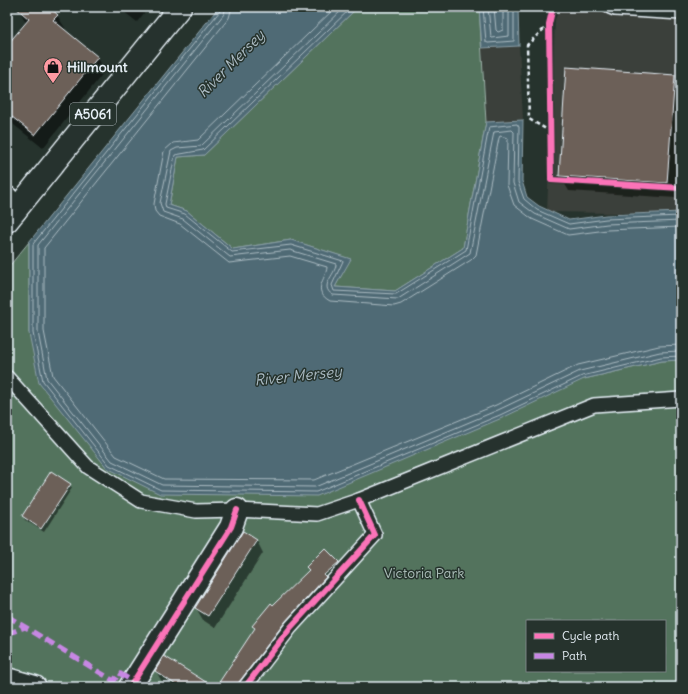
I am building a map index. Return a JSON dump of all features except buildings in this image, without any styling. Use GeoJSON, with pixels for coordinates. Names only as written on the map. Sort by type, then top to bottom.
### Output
{"type":"FeatureCollection","features":[{"type":"Feature","properties":{"kind":"main road","name":"A5061"},"geometry":{"type":"LineString","coordinates":[[10,210],[180,7]]}},
{"type":"Feature","properties":{"kind":"main road"},"geometry":{"type":"LineString","coordinates":[[130,687],[231,528],[237,510]]}},
{"type":"Feature","properties":{"kind":"main road"},"geometry":{"type":"LineString","coordinates":[[7,679],[35,687]]}},
{"type":"Feature","properties":{"kind":"lane"},"geometry":{"type":"LineString","coordinates":[[610,7],[615,9],[681,13]]}},
{"type":"Feature","properties":{"kind":"lane"},"geometry":{"type":"LineString","coordinates":[[7,377],[88,467],[142,501],[196,511],[237,510],[317,514],[359,500],[594,405],[681,399]]}},
{"type":"Feature","properties":{"kind":"lane"},"geometry":{"type":"LineString","coordinates":[[245,687],[291,627],[375,535],[359,500]]}},
{"type":"Feature","properties":{"kind":"path"},"geometry":{"type":"LineString","coordinates":[[549,32],[550,21]]}},
{"type":"Feature","properties":{"kind":"path"},"geometry":{"type":"LineString","coordinates":[[550,21],[527,45],[529,119],[551,132]]}},
{"type":"Feature","properties":{"kind":"path"},"geometry":{"type":"LineString","coordinates":[[550,124],[551,139]]}},
{"type":"Feature","properties":{"kind":"shaded area"},"geometry":{"type":"Polygon","coordinates":[[[560,7],[681,7],[681,214],[547,212],[555,20],[560,7]]]}},
{"type":"Feature","properties":{"kind":"shaded area"},"geometry":{"type":"Polygon","coordinates":[[[519,46],[523,120],[486,122],[482,48],[519,46]]]}},
{"type":"Feature","properties":{"kind":"green space"},"geometry":{"type":"Polygon","coordinates":[[[358,7],[479,7],[486,122],[463,248],[395,291],[335,287],[350,259],[291,240],[233,249],[187,211],[169,205],[178,157],[204,155],[358,7]]]}},
{"type":"Feature","properties":{"kind":"green space","name":"Victoria Park"},"geometry":{"type":"Polygon","coordinates":[[[29,242],[29,333],[584,379],[662,361],[681,360],[681,687],[7,687],[7,269],[29,242]]]}},
{"type":"Feature","properties":{"kind":"water","name":"River Mersey"},"geometry":{"type":"Polygon","coordinates":[[[219,7],[358,7],[204,155],[178,157],[169,205],[187,211],[233,249],[291,240],[351,259],[335,287],[395,291],[463,248],[486,122],[523,120],[522,181],[527,197],[539,206],[569,220],[606,215],[681,212],[681,360],[662,361],[584,379],[502,418],[317,496],[160,494],[107,468],[39,383],[29,333],[29,242],[219,7]]]}},
{"type":"Feature","properties":{"kind":"water"},"geometry":{"type":"Polygon","coordinates":[[[479,7],[518,7],[519,46],[482,48],[479,7]]]}},
{"type":"Feature","properties":{"kind":"marked path"},"geometry":{"type":"LineString","coordinates":[[7,616],[114,681],[119,673],[142,687]]}},
{"type":"Feature","properties":{"kind":"marked path"},"geometry":{"type":"LineString","coordinates":[[7,634],[25,627]]}},
{"type":"Feature","properties":{"kind":"cycle path"},"geometry":{"type":"LineString","coordinates":[[553,7],[549,24],[551,180],[681,188]]}},
{"type":"Feature","properties":{"kind":"cycle path"},"geometry":{"type":"LineString","coordinates":[[245,687],[291,627],[375,535],[359,500]]}},
{"type":"Feature","properties":{"kind":"cycle path"},"geometry":{"type":"LineString","coordinates":[[130,687],[231,527],[237,510]]}},
{"type":"Feature","properties":{"kind":"place","name":"Hillmount"},"geometry":{"type":"Point","coordinates":[53,84]}}]}
